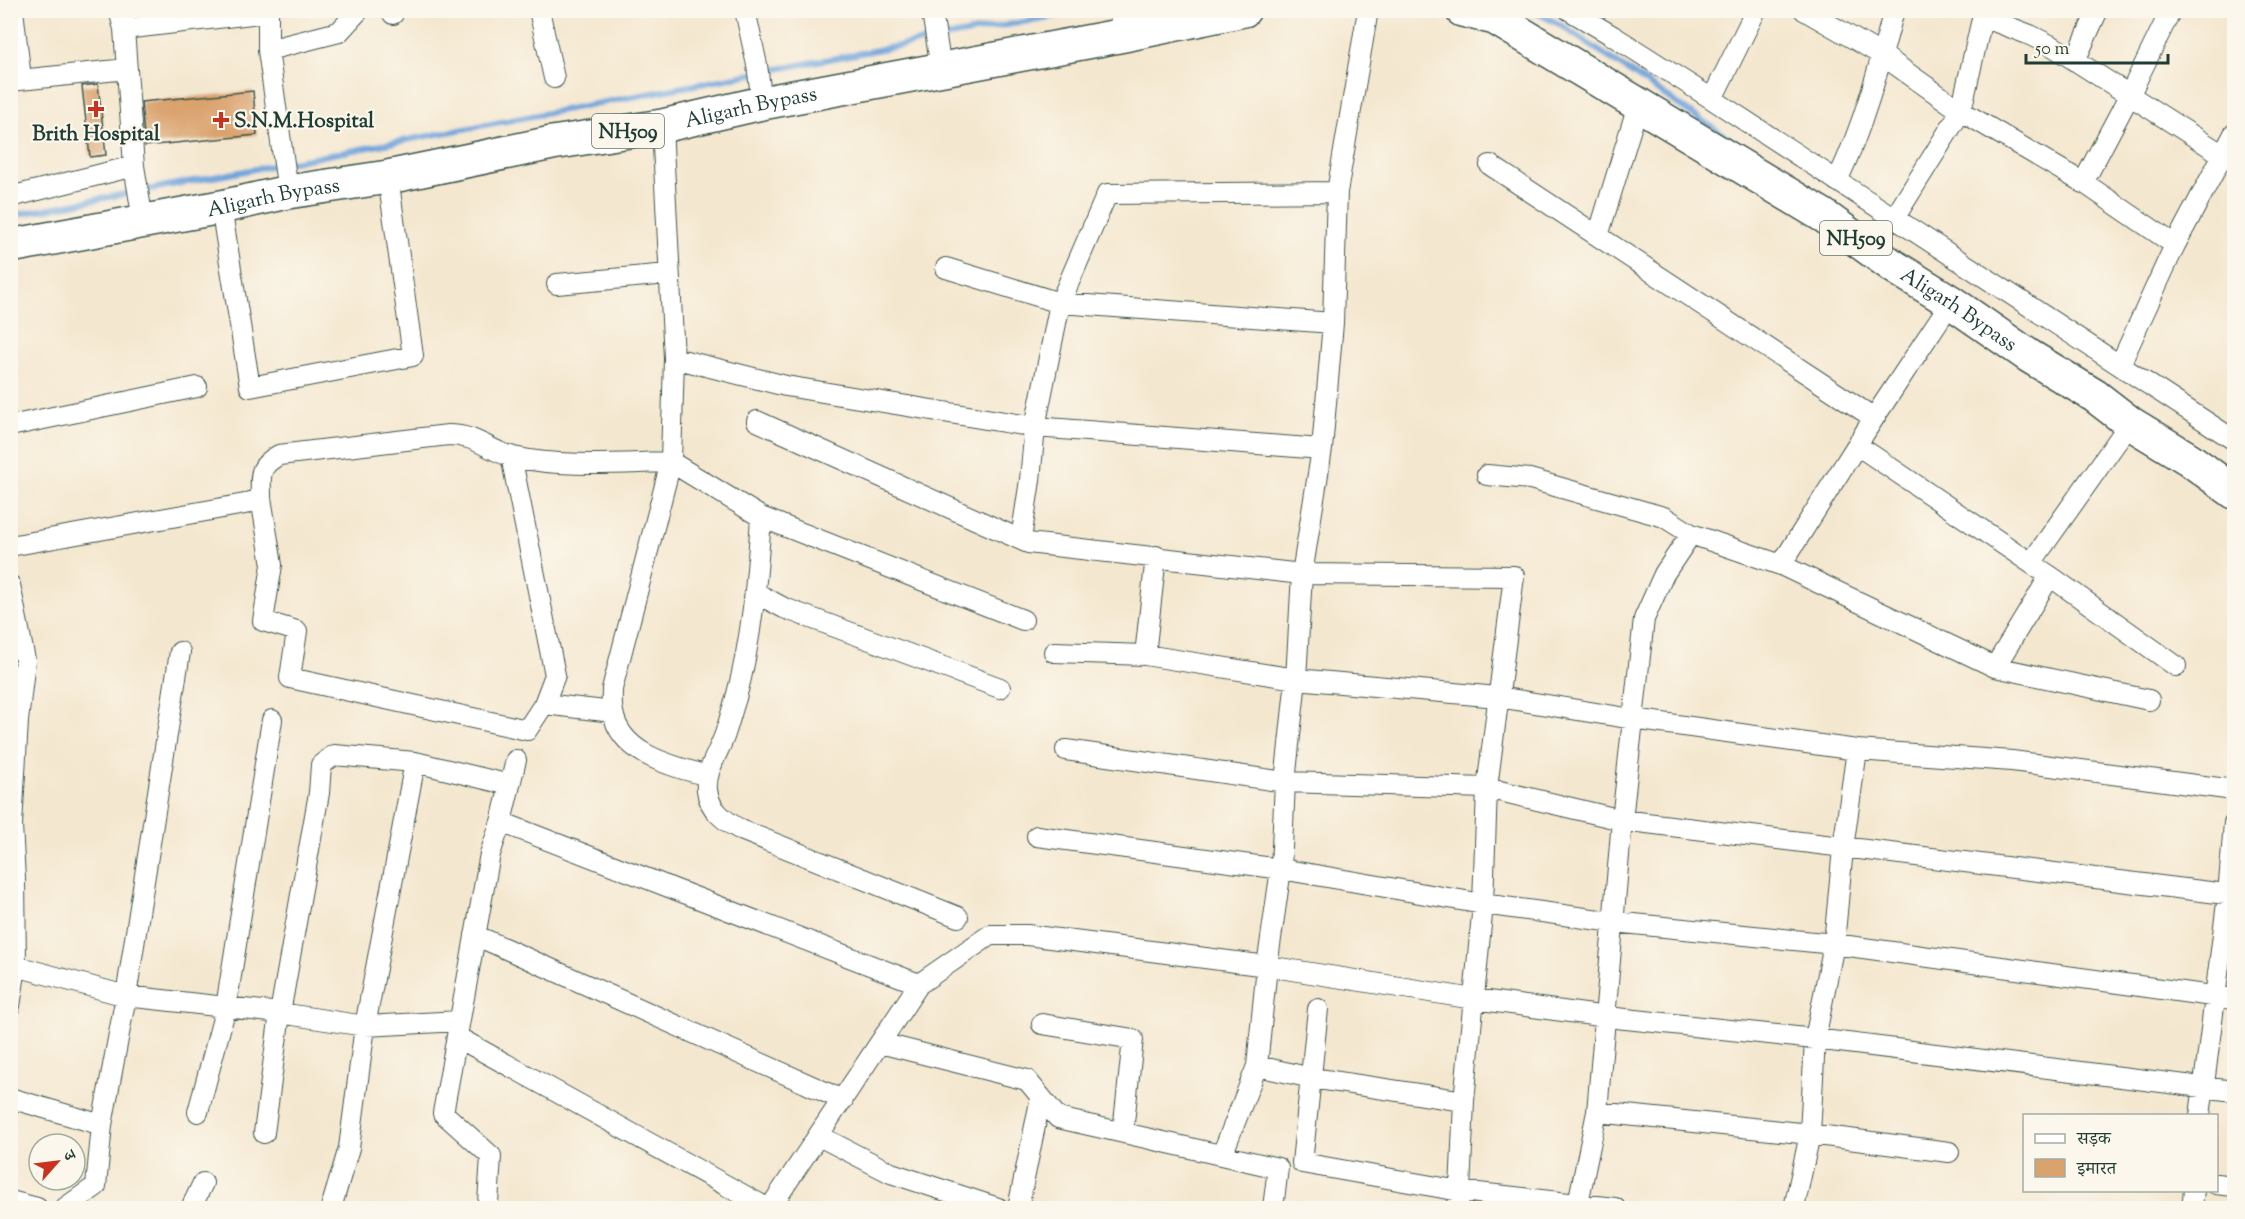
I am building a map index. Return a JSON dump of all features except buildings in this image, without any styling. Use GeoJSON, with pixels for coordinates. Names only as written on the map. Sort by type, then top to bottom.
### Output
{"type":"FeatureCollection","features":[{"type":"Feature","properties":{"kind":"highway","name":"Aligarh Bypass"},"geometry":{"type":"LineString","coordinates":[[10,246],[142,211],[221,207],[287,183],[388,177],[552,143],[662,126],[761,95],[941,65],[1121,22],[1244,10]]}},
{"type":"Feature","properties":{"kind":"highway","name":"Aligarh Bypass"},"geometry":{"type":"LineString","coordinates":[[1462,10],[1495,18],[1824,216],[1893,266],[1951,302],[2029,356],[2095,396],[2130,423],[2189,459],[2235,492]]}},
{"type":"Feature","properties":{"kind":"street"},"geometry":{"type":"LineString","coordinates":[[14,10],[16,80],[127,69]]}},
{"type":"Feature","properties":{"kind":"street"},"geometry":{"type":"LineString","coordinates":[[268,50],[339,32],[359,10]]}},
{"type":"Feature","properties":{"kind":"street"},"geometry":{"type":"LineString","coordinates":[[539,10],[554,78]]}},
{"type":"Feature","properties":{"kind":"street"},"geometry":{"type":"LineString","coordinates":[[745,10],[761,95]]}},
{"type":"Feature","properties":{"kind":"street"},"geometry":{"type":"LineString","coordinates":[[928,10],[933,18],[941,65]]}},
{"type":"Feature","properties":{"kind":"street"},"geometry":{"type":"LineString","coordinates":[[1222,1155],[1257,1066],[1267,966],[1281,869],[1285,782],[1296,679],[1302,574],[1322,449],[1333,323],[1336,192],[1368,10]]}},
{"type":"Feature","properties":{"kind":"street"},"geometry":{"type":"LineString","coordinates":[[1569,10],[1895,217],[2235,440]]}},
{"type":"Feature","properties":{"kind":"street"},"geometry":{"type":"LineString","coordinates":[[1712,99],[1756,10]]}},
{"type":"Feature","properties":{"kind":"street"},"geometry":{"type":"LineString","coordinates":[[1804,10],[1882,55],[1961,111],[2083,183],[2175,245]]}},
{"type":"Feature","properties":{"kind":"street"},"geometry":{"type":"LineString","coordinates":[[1837,180],[1853,147],[1894,10]]}},
{"type":"Feature","properties":{"kind":"street"},"geometry":{"type":"LineString","coordinates":[[2075,60],[2098,10]]}},
{"type":"Feature","properties":{"kind":"street"},"geometry":{"type":"LineString","coordinates":[[2083,183],[2171,10]]}},
{"type":"Feature","properties":{"kind":"street"},"geometry":{"type":"LineString","coordinates":[[142,211],[135,170],[122,20],[268,11],[268,50],[287,183]]}},
{"type":"Feature","properties":{"kind":"street"},"geometry":{"type":"LineString","coordinates":[[1895,217],[1961,111],[1984,14],[2030,35],[2075,60],[2223,155]]}},
{"type":"Feature","properties":{"kind":"street"},"geometry":{"type":"LineString","coordinates":[[1598,236],[1638,105]]}},
{"type":"Feature","properties":{"kind":"street"},"geometry":{"type":"LineString","coordinates":[[662,126],[674,358],[671,462],[612,689],[612,712],[618,728],[632,746],[666,764],[708,776]]}},
{"type":"Feature","properties":{"kind":"street"},"geometry":{"type":"LineString","coordinates":[[2120,364],[2175,245],[2235,134]]}},
{"type":"Feature","properties":{"kind":"street"},"geometry":{"type":"LineString","coordinates":[[1490,165],[1874,418]]}},
{"type":"Feature","properties":{"kind":"street"},"geometry":{"type":"LineString","coordinates":[[10,198],[135,170]]}},
{"type":"Feature","properties":{"kind":"street"},"geometry":{"type":"LineString","coordinates":[[221,207],[250,387],[412,356],[388,177]]}},
{"type":"Feature","properties":{"kind":"street"},"geometry":{"type":"LineString","coordinates":[[1021,539],[1035,427],[1060,303],[1107,194],[1336,192]]}},
{"type":"Feature","properties":{"kind":"street"},"geometry":{"type":"LineString","coordinates":[[946,268],[1060,303],[1333,323]]}},
{"type":"Feature","properties":{"kind":"street"},"geometry":{"type":"LineString","coordinates":[[557,284],[668,274]]}},
{"type":"Feature","properties":{"kind":"street"},"geometry":{"type":"LineString","coordinates":[[1781,565],[1951,302]]}},
{"type":"Feature","properties":{"kind":"street"},"geometry":{"type":"LineString","coordinates":[[674,358],[786,386],[1035,427],[1322,449]]}},
{"type":"Feature","properties":{"kind":"street"},"geometry":{"type":"LineString","coordinates":[[10,426],[197,387]]}},
{"type":"Feature","properties":{"kind":"street"},"geometry":{"type":"LineString","coordinates":[[757,421],[1028,543],[1302,574],[1514,576],[1487,788],[1484,904],[1464,1101],[1458,1200]]}},
{"type":"Feature","properties":{"kind":"street"},"geometry":{"type":"LineString","coordinates":[[2031,563],[2130,423]]}},
{"type":"Feature","properties":{"kind":"street"},"geometry":{"type":"LineString","coordinates":[[511,456],[555,675],[544,704],[528,730],[290,678],[297,631],[263,621],[272,565],[261,498],[261,471],[267,462],[279,455],[448,435],[463,435],[511,456],[556,464],[671,462],[761,517],[1023,620]]}},
{"type":"Feature","properties":{"kind":"street"},"geometry":{"type":"LineString","coordinates":[[1857,445],[2050,576],[2176,666]]}},
{"type":"Feature","properties":{"kind":"street"},"geometry":{"type":"LineString","coordinates":[[1487,475],[1530,479],[1664,517],[1691,534],[1781,565],[1995,667],[2149,700]]}},
{"type":"Feature","properties":{"kind":"street"},"geometry":{"type":"LineString","coordinates":[[10,546],[245,504],[261,498]]}},
{"type":"Feature","properties":{"kind":"street"},"geometry":{"type":"LineString","coordinates":[[761,517],[756,592],[736,697],[725,735],[708,776],[707,791],[713,808],[724,820],[733,825],[958,917]]}},
{"type":"Feature","properties":{"kind":"street"},"geometry":{"type":"LineString","coordinates":[[1577,1207],[1597,1112],[1607,1017],[1622,820],[1644,619],[1664,574],[1691,534]]}},
{"type":"Feature","properties":{"kind":"street"},"geometry":{"type":"LineString","coordinates":[[1145,655],[1156,556]]}},
{"type":"Feature","properties":{"kind":"street"},"geometry":{"type":"LineString","coordinates":[[1995,667],[2050,576]]}},
{"type":"Feature","properties":{"kind":"street"},"geometry":{"type":"LineString","coordinates":[[10,585],[18,662],[18,721],[12,825],[15,879],[10,1006]]}},
{"type":"Feature","properties":{"kind":"street"},"geometry":{"type":"LineString","coordinates":[[756,592],[784,608],[1000,688]]}},
{"type":"Feature","properties":{"kind":"street"},"geometry":{"type":"LineString","coordinates":[[1054,651],[1145,655],[1296,679],[1498,697],[1633,719],[1857,750],[2012,761],[2235,790]]}},
{"type":"Feature","properties":{"kind":"street"},"geometry":{"type":"LineString","coordinates":[[65,1209],[96,1186],[102,1125],[126,996],[180,652]]}},
{"type":"Feature","properties":{"kind":"street"},"geometry":{"type":"LineString","coordinates":[[544,704],[612,712]]}},
{"type":"Feature","properties":{"kind":"street"},"geometry":{"type":"LineString","coordinates":[[198,1112],[226,1007],[272,720]]}},
{"type":"Feature","properties":{"kind":"street"},"geometry":{"type":"LineString","coordinates":[[1066,750],[1285,782],[1487,788],[1622,820],[2231,895]]}},
{"type":"Feature","properties":{"kind":"street"},"geometry":{"type":"LineString","coordinates":[[1794,1209],[1810,1134],[1815,1039],[1834,945],[1843,848],[1857,750]]}},
{"type":"Feature","properties":{"kind":"street"},"geometry":{"type":"LineString","coordinates":[[264,1133],[280,1013],[319,793],[321,765],[334,755],[415,762],[510,785]]}},
{"type":"Feature","properties":{"kind":"street"},"geometry":{"type":"LineString","coordinates":[[491,1207],[491,1156],[443,1113],[490,854],[501,822],[516,760]]}},
{"type":"Feature","properties":{"kind":"street"},"geometry":{"type":"LineString","coordinates":[[331,1209],[349,1148],[365,1026],[415,762]]}},
{"type":"Feature","properties":{"kind":"street"},"geometry":{"type":"LineString","coordinates":[[501,822],[919,984]]}},
{"type":"Feature","properties":{"kind":"street"},"geometry":{"type":"LineString","coordinates":[[2200,1114],[2214,998],[2231,895],[2235,824]]}},
{"type":"Feature","properties":{"kind":"street"},"geometry":{"type":"LineString","coordinates":[[1036,837],[1281,869],[1484,904],[1614,922],[1834,945],[2056,973],[2214,998],[2235,999]]}},
{"type":"Feature","properties":{"kind":"street"},"geometry":{"type":"LineString","coordinates":[[476,935],[843,1100]]}},
{"type":"Feature","properties":{"kind":"street"},"geometry":{"type":"LineString","coordinates":[[13,966],[126,996],[280,1013],[365,1026],[458,1029],[768,1209],[919,984],[990,935],[1027,935],[1267,966],[1474,999],[1607,1017],[1815,1039],[2235,1092]]}},
{"type":"Feature","properties":{"kind":"street"},"geometry":{"type":"LineString","coordinates":[[1302,1163],[1318,1009]]}},
{"type":"Feature","properties":{"kind":"street"},"geometry":{"type":"LineString","coordinates":[[1042,1024],[1133,1039],[1123,1132]]}},
{"type":"Feature","properties":{"kind":"street"},"geometry":{"type":"LineString","coordinates":[[880,1043],[1027,1080],[1058,1118]]}},
{"type":"Feature","properties":{"kind":"street"},"geometry":{"type":"LineString","coordinates":[[1257,1066],[1312,1078],[1464,1101]]}},
{"type":"Feature","properties":{"kind":"street"},"geometry":{"type":"LineString","coordinates":[[1018,1209],[1041,1097]]}},
{"type":"Feature","properties":{"kind":"street"},"geometry":{"type":"LineString","coordinates":[[10,1098],[102,1125]]}},
{"type":"Feature","properties":{"kind":"street"},"geometry":{"type":"LineString","coordinates":[[1597,1112],[1810,1134],[1950,1152]]}},
{"type":"Feature","properties":{"kind":"street"},"geometry":{"type":"LineString","coordinates":[[1035,1124],[1058,1118],[1278,1168],[1302,1163],[1458,1200],[1615,1209]]}},
{"type":"Feature","properties":{"kind":"street"},"geometry":{"type":"LineString","coordinates":[[819,1136],[891,1173],[998,1209]]}},
{"type":"Feature","properties":{"kind":"street"},"geometry":{"type":"LineString","coordinates":[[1273,1209],[1278,1168]]}},
{"type":"Feature","properties":{"kind":"street"},"geometry":{"type":"LineString","coordinates":[[191,1209],[202,1183]]}},
{"type":"Feature","properties":{"kind":"street"},"geometry":{"type":"LineString","coordinates":[[2218,1184],[2235,1186]]}},
{"type":"Feature","properties":{"kind":"street"},"geometry":{"type":"LineString","coordinates":[[2192,1209],[2194,1192]]}},
{"type":"Feature","properties":{"kind":"street"},"geometry":{"type":"LineString","coordinates":[[10,1201],[37,1209]]}},
{"type":"Feature","properties":{"kind":"waterway"},"geometry":{"type":"LineString","coordinates":[[10,216],[1086,10]]}},
{"type":"Feature","properties":{"kind":"waterway"},"geometry":{"type":"LineString","coordinates":[[1531,10],[1559,24],[1753,155]]}},
{"type":"Feature","properties":{"kind":"place","name":"Brith Hospital"},"geometry":{"type":"Point","coordinates":[96,109]}},
{"type":"Feature","properties":{"kind":"place","name":"S.N.M.Hospital"},"geometry":{"type":"Point","coordinates":[221,120]}}]}
